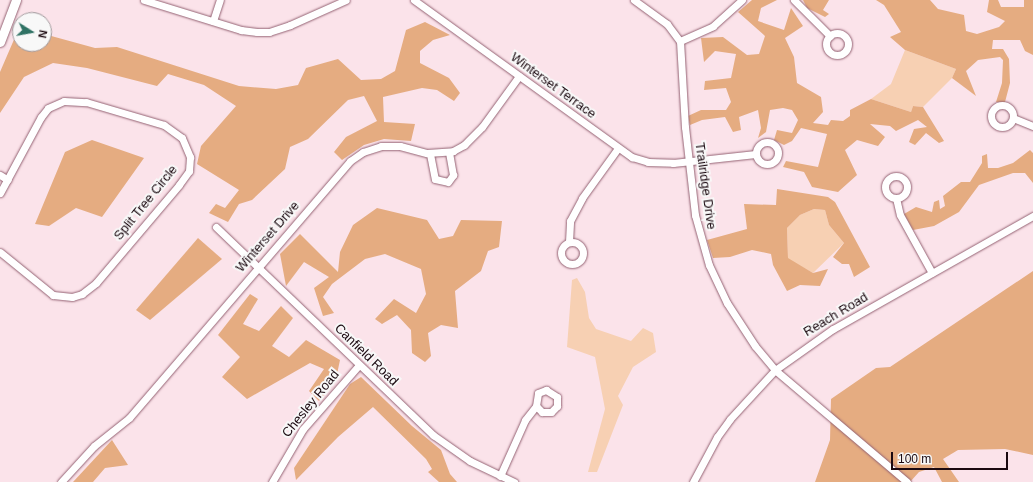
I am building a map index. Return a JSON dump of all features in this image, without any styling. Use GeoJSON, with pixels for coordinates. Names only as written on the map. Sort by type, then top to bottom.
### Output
{"type":"FeatureCollection","features":[{"type":"Feature","properties":{"kind":"main road"},"geometry":{"type":"LineString","coordinates":[[0,42],[16,0]]}},
{"type":"Feature","properties":{"kind":"street"},"geometry":{"type":"LineString","coordinates":[[144,0],[241,30],[269,32],[346,0]]}},
{"type":"Feature","properties":{"kind":"street"},"geometry":{"type":"LineString","coordinates":[[213,21],[220,0]]}},
{"type":"Feature","properties":{"kind":"street","name":"Winterset Terrace"},"geometry":{"type":"LineString","coordinates":[[414,0],[618,148],[648,162],[688,161],[756,154]]}},
{"type":"Feature","properties":{"kind":"street"},"geometry":{"type":"LineString","coordinates":[[634,0],[667,24],[680,41],[713,26],[742,0]]}},
{"type":"Feature","properties":{"kind":"street"},"geometry":{"type":"LineString","coordinates":[[794,0],[830,36]]}},
{"type":"Feature","properties":{"kind":"street","name":"Trailridge Drive"},"geometry":{"type":"LineString","coordinates":[[680,41],[688,161],[695,215],[712,273],[739,323],[775,370],[907,482]]}},
{"type":"Feature","properties":{"kind":"street","name":"Winterset Drive"},"geometry":{"type":"LineString","coordinates":[[62,482],[94,446],[129,418],[345,166],[358,155],[375,147],[390,146],[430,154],[449,152],[473,137],[519,76]]}},
{"type":"Feature","properties":{"kind":"street","name":"Split Tree Circle"},"geometry":{"type":"LineString","coordinates":[[0,193],[41,117],[48,108],[64,101],[86,102],[164,125],[182,138],[190,157],[189,171],[180,185],[96,282],[82,294],[72,297],[54,295],[0,252]]}},
{"type":"Feature","properties":{"kind":"street"},"geometry":{"type":"LineString","coordinates":[[1013,118],[1033,126]]}},
{"type":"Feature","properties":{"kind":"street"},"geometry":{"type":"LineString","coordinates":[[568,242],[570,221],[582,198],[618,148]]}},
{"type":"Feature","properties":{"kind":"street"},"geometry":{"type":"LineString","coordinates":[[430,154],[435,180],[448,182],[453,175],[449,152]]}},
{"type":"Feature","properties":{"kind":"street"},"geometry":{"type":"LineString","coordinates":[[0,175],[8,180]]}},
{"type":"Feature","properties":{"kind":"street"},"geometry":{"type":"LineString","coordinates":[[896,198],[900,216],[932,273]]}},
{"type":"Feature","properties":{"kind":"street","name":"Reach Road"},"geometry":{"type":"LineString","coordinates":[[693,482],[717,437],[730,419],[775,370],[833,329],[1033,216]]}},
{"type":"Feature","properties":{"kind":"street","name":"Canfield Road"},"geometry":{"type":"LineString","coordinates":[[216,227],[359,365],[443,443],[470,461],[514,482]]}},
{"type":"Feature","properties":{"kind":"street","name":"Chesley Road"},"geometry":{"type":"LineString","coordinates":[[272,482],[303,429],[359,365]]}},
{"type":"Feature","properties":{"kind":"street"},"geometry":{"type":"LineString","coordinates":[[500,476],[525,420],[536,406]]}},
{"type":"Feature","properties":{"kind":"shaded area"},"geometry":{"type":"Polygon","coordinates":[[[752,0],[777,0],[761,8],[758,21],[784,30],[791,8],[803,26],[785,38],[794,57],[797,83],[821,97],[823,112],[813,123],[828,125],[831,120],[843,121],[850,116],[850,110],[871,99],[911,112],[913,106],[923,107],[944,141],[939,143],[926,133],[915,145],[909,142],[914,129],[927,127],[918,120],[896,131],[890,126],[870,124],[885,137],[878,146],[857,140],[845,150],[857,175],[838,192],[812,187],[804,172],[783,167],[786,161],[818,167],[827,134],[801,128],[792,141],[784,145],[774,140],[777,130],[792,133],[798,120],[792,110],[783,108],[770,110],[766,132],[758,138],[761,128],[758,110],[739,117],[741,130],[733,132],[725,117],[702,120],[690,125],[688,116],[701,110],[726,110],[731,102],[726,88],[704,90],[705,81],[731,78],[736,54],[715,51],[704,62],[701,38],[723,37],[747,55],[759,54],[765,36],[738,12],[752,0]]]}},
{"type":"Feature","properties":{"kind":"shaded area"},"geometry":{"type":"Polygon","coordinates":[[[803,0],[829,0],[823,10],[829,14],[825,17],[807,8],[803,0]]]}},
{"type":"Feature","properties":{"kind":"shaded area"},"geometry":{"type":"Polygon","coordinates":[[[876,0],[930,0],[938,9],[964,15],[966,31],[977,34],[999,27],[1005,21],[987,12],[989,0],[998,0],[1001,7],[1024,7],[1024,0],[1033,0],[1033,55],[1025,51],[1020,40],[993,40],[992,49],[1003,49],[1009,59],[1010,83],[1005,102],[996,102],[1002,83],[1003,60],[1000,57],[978,60],[966,71],[976,96],[952,78],[956,69],[905,50],[890,37],[901,32],[884,5],[876,0]]]}},
{"type":"Feature","properties":{"kind":"shaded area"},"geometry":{"type":"Polygon","coordinates":[[[425,22],[450,35],[433,40],[420,51],[420,63],[449,78],[460,93],[454,101],[437,90],[422,88],[383,97],[384,122],[415,124],[411,141],[384,139],[364,145],[342,160],[334,152],[346,137],[377,121],[364,96],[348,100],[308,139],[290,147],[285,169],[252,200],[239,204],[228,222],[209,213],[216,204],[225,208],[239,190],[197,164],[201,146],[236,106],[204,85],[168,74],[157,86],[87,68],[53,63],[24,77],[0,113],[0,72],[12,44],[12,52],[52,52],[52,36],[95,48],[117,47],[239,86],[276,89],[298,85],[306,68],[338,59],[361,80],[381,79],[395,71],[406,30],[425,22]]]}},
{"type":"Feature","properties":{"kind":"shaded area"},"geometry":{"type":"Polygon","coordinates":[[[905,50],[956,69],[952,78],[923,107],[913,106],[911,112],[871,99],[891,84],[905,50]]]}},
{"type":"Feature","properties":{"kind":"shaded area"},"geometry":{"type":"Polygon","coordinates":[[[92,140],[144,158],[102,217],[76,208],[49,226],[35,224],[65,152],[92,140]]]}},
{"type":"Feature","properties":{"kind":"shaded area"},"geometry":{"type":"Polygon","coordinates":[[[1030,150],[1033,153],[1033,183],[1025,173],[1013,173],[979,185],[959,212],[934,226],[913,230],[904,214],[916,207],[932,212],[934,202],[939,200],[940,209],[945,206],[943,196],[961,182],[970,182],[982,163],[982,156],[987,154],[988,168],[998,168],[1013,163],[1030,150]]]}},
{"type":"Feature","properties":{"kind":"shaded area"},"geometry":{"type":"Polygon","coordinates":[[[777,189],[828,197],[835,202],[870,267],[854,277],[849,264],[842,264],[833,257],[844,243],[829,225],[825,210],[814,209],[800,215],[787,228],[788,258],[813,273],[828,269],[820,286],[800,285],[787,291],[773,265],[771,254],[752,250],[730,257],[713,258],[707,240],[747,229],[744,204],[776,205],[777,189]]]}},
{"type":"Feature","properties":{"kind":"shaded area"},"geometry":{"type":"Polygon","coordinates":[[[377,208],[427,220],[439,239],[453,236],[461,220],[502,221],[499,247],[488,251],[481,271],[455,291],[458,328],[441,325],[428,333],[431,356],[425,362],[412,353],[411,330],[397,315],[382,324],[375,319],[394,299],[416,313],[426,294],[421,269],[385,254],[365,259],[332,284],[323,297],[334,313],[323,316],[314,288],[329,277],[304,262],[286,286],[280,254],[300,234],[338,272],[340,252],[353,225],[377,208]]]}},
{"type":"Feature","properties":{"kind":"shaded area"},"geometry":{"type":"Polygon","coordinates":[[[814,209],[825,210],[829,225],[844,243],[813,273],[788,259],[787,228],[800,215],[814,209]]]}},
{"type":"Feature","properties":{"kind":"shaded area"},"geometry":{"type":"Polygon","coordinates":[[[198,238],[222,259],[150,320],[136,310],[198,238]]]}},
{"type":"Feature","properties":{"kind":"shaded area"},"geometry":{"type":"Polygon","coordinates":[[[1033,271],[1033,455],[1005,449],[958,450],[943,459],[959,482],[942,482],[934,467],[919,472],[910,482],[815,482],[830,440],[831,399],[876,368],[890,367],[1033,271]]]}},
{"type":"Feature","properties":{"kind":"shaded area"},"geometry":{"type":"Polygon","coordinates":[[[577,278],[585,292],[589,318],[596,329],[631,341],[643,328],[653,333],[656,352],[633,367],[618,396],[623,405],[597,472],[588,472],[605,409],[595,357],[567,347],[572,280],[577,278]]]}},
{"type":"Feature","properties":{"kind":"shaded area"},"geometry":{"type":"Polygon","coordinates":[[[250,294],[258,299],[243,324],[259,331],[281,306],[293,318],[272,346],[289,357],[306,340],[340,360],[336,379],[319,401],[309,391],[324,369],[310,363],[247,399],[222,377],[240,357],[218,335],[250,294]]]}},
{"type":"Feature","properties":{"kind":"shaded area"},"geometry":{"type":"Polygon","coordinates":[[[361,377],[412,426],[441,450],[450,474],[457,482],[439,482],[428,472],[432,469],[426,459],[373,407],[338,437],[296,480],[294,468],[350,384],[361,377]]]}},
{"type":"Feature","properties":{"kind":"shaded area"},"geometry":{"type":"Polygon","coordinates":[[[112,440],[128,465],[105,468],[93,482],[73,482],[112,440]]]}}]}
